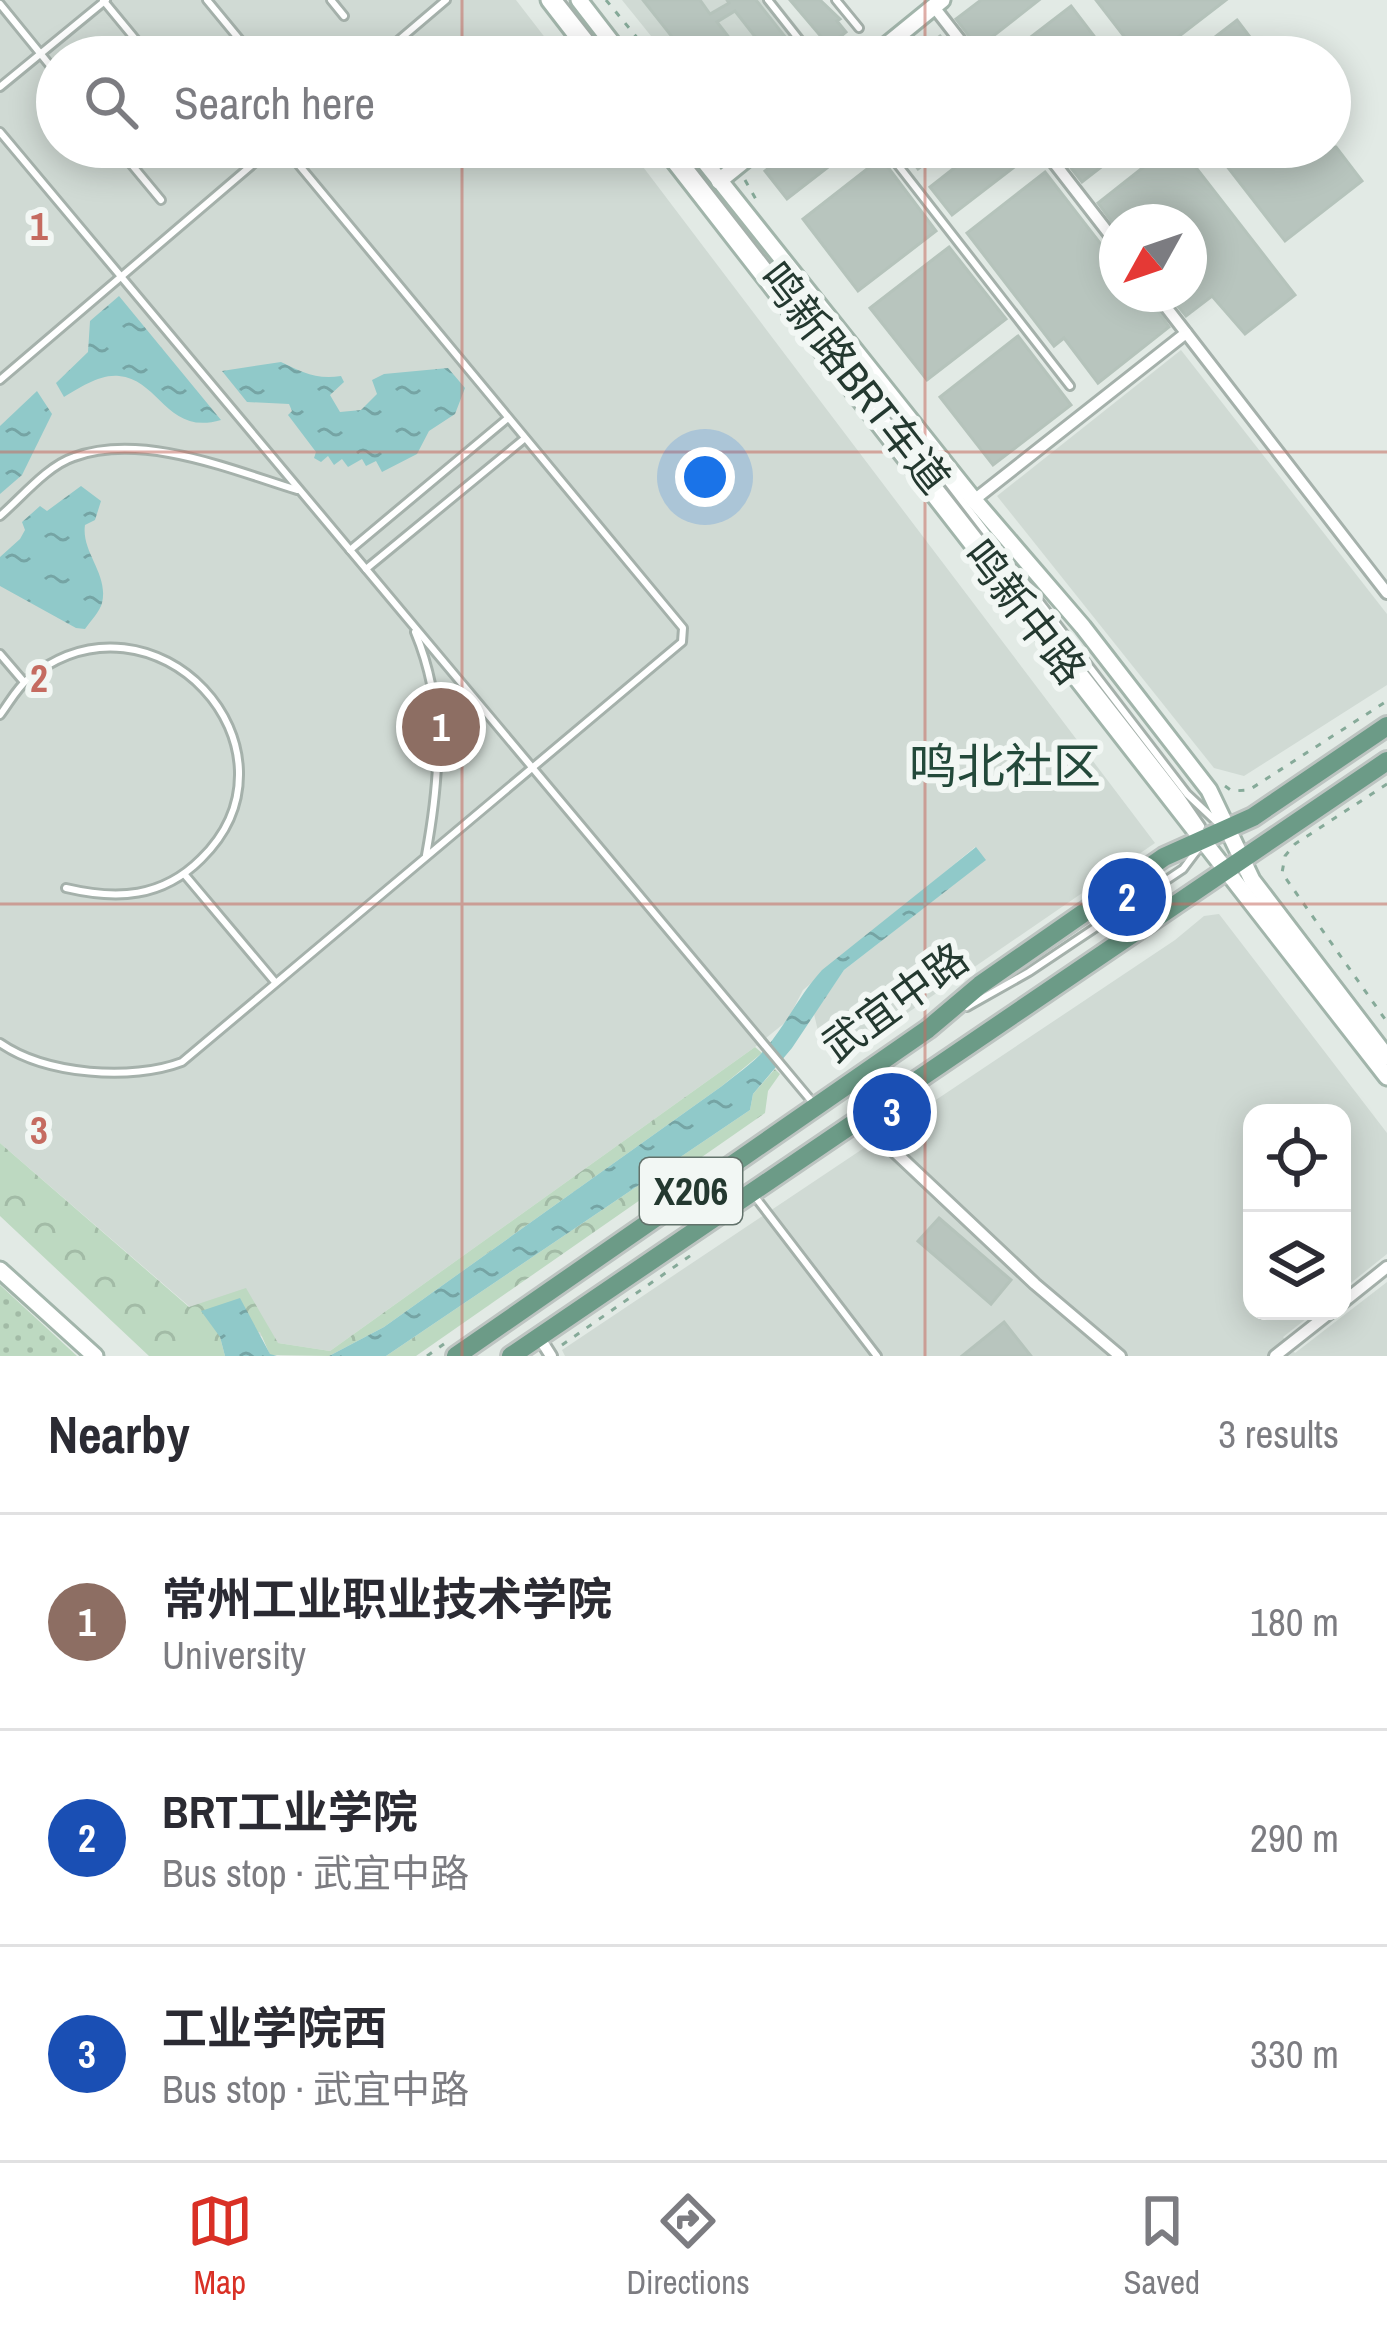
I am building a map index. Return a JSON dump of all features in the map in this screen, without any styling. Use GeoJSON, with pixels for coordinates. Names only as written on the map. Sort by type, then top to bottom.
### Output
{"type":"FeatureCollection","features":[{"type":"Feature","properties":{"kind":"main road"},"geometry":{"type":"LineString","coordinates":[[549,0],[577,36]]}},
{"type":"Feature","properties":{"kind":"main road"},"geometry":{"type":"LineString","coordinates":[[575,0],[603,36]]}},
{"type":"Feature","properties":{"kind":"main road"},"geometry":{"type":"LineString","coordinates":[[895,36],[931,4]]}},
{"type":"Feature","properties":{"kind":"main road","name":"鸣新中路"},"geometry":{"type":"LineString","coordinates":[[679,168],[1203,841],[1258,889],[1387,1057]]}},
{"type":"Feature","properties":{"kind":"main road","name":"鸣新中路"},"geometry":{"type":"LineString","coordinates":[[708,168],[974,500],[1083,627],[1201,780],[1226,831],[1234,864],[1387,1077]]}},
{"type":"Feature","properties":{"kind":"main road"},"geometry":{"type":"LineString","coordinates":[[719,181],[735,168]]}},
{"type":"Feature","properties":{"kind":"main road","name":"武宜中路"},"geometry":{"type":"LineString","coordinates":[[451,1349],[928,1029],[980,985],[1163,857],[1258,814],[1387,726]]}},
{"type":"Feature","properties":{"kind":"main road","name":"武宜中路"},"geometry":{"type":"LineString","coordinates":[[511,1356],[546,1349],[751,1192],[1387,761]]}},
{"type":"Feature","properties":{"kind":"main road"},"geometry":{"type":"LineString","coordinates":[[0,1270],[95,1356]]}},
{"type":"Feature","properties":{"kind":"street"},"geometry":{"type":"LineString","coordinates":[[931,4],[956,36]]}},
{"type":"Feature","properties":{"kind":"street"},"geometry":{"type":"LineString","coordinates":[[1058,168],[1099,221]]}},
{"type":"Feature","properties":{"kind":"street"},"geometry":{"type":"LineString","coordinates":[[1170,312],[1387,593]]}},
{"type":"Feature","properties":{"kind":"street"},"geometry":{"type":"LineString","coordinates":[[974,500],[1186,333]]}},
{"type":"Feature","properties":{"kind":"street"},"geometry":{"type":"LineString","coordinates":[[859,1118],[1035,1284],[1120,1356]]}},
{"type":"Feature","properties":{"kind":"street"},"geometry":{"type":"LineString","coordinates":[[1351,1296],[1387,1267]]}},
{"type":"Feature","properties":{"kind":"street"},"geometry":{"type":"LineString","coordinates":[[1275,1356],[1321,1320]]}},
{"type":"Feature","properties":{"kind":"lane"},"geometry":{"type":"LineString","coordinates":[[61,36],[104,0],[133,36]]}},
{"type":"Feature","properties":{"kind":"lane"},"geometry":{"type":"LineString","coordinates":[[207,0],[237,36]]}},
{"type":"Feature","properties":{"kind":"lane"},"geometry":{"type":"LineString","coordinates":[[332,0],[344,16]]}},
{"type":"Feature","properties":{"kind":"lane"},"geometry":{"type":"LineString","coordinates":[[404,36],[446,0]]}},
{"type":"Feature","properties":{"kind":"lane"},"geometry":{"type":"LineString","coordinates":[[559,0],[587,36]]}},
{"type":"Feature","properties":{"kind":"lane"},"geometry":{"type":"LineString","coordinates":[[768,0],[796,36]]}},
{"type":"Feature","properties":{"kind":"lane"},"geometry":{"type":"LineString","coordinates":[[836,0],[860,28]]}},
{"type":"Feature","properties":{"kind":"lane"},"geometry":{"type":"LineString","coordinates":[[0,4],[36,49]]}},
{"type":"Feature","properties":{"kind":"lane"},"geometry":{"type":"LineString","coordinates":[[0,87],[36,57]]}},
{"type":"Feature","properties":{"kind":"lane"},"geometry":{"type":"LineString","coordinates":[[0,133],[814,1104]]}},
{"type":"Feature","properties":{"kind":"lane"},"geometry":{"type":"LineString","coordinates":[[134,168],[160,200]]}},
{"type":"Feature","properties":{"kind":"lane"},"geometry":{"type":"LineString","coordinates":[[0,380],[248,168]]}},
{"type":"Feature","properties":{"kind":"lane"},"geometry":{"type":"LineString","coordinates":[[0,1043],[46,1061],[110,1075],[156,1072],[182,1062],[682,642],[683,628],[301,168]]}},
{"type":"Feature","properties":{"kind":"lane","name":"鸣新路BRT车道"},"geometry":{"type":"LineString","coordinates":[[690,168],[1179,794],[1196,817],[1203,841]]}},
{"type":"Feature","properties":{"kind":"lane","name":"鸣新路BRT车道"},"geometry":{"type":"LineString","coordinates":[[706,168],[1187,794],[1226,831]]}},
{"type":"Feature","properties":{"kind":"lane"},"geometry":{"type":"LineString","coordinates":[[900,168],[1070,386]]}},
{"type":"Feature","properties":{"kind":"lane"},"geometry":{"type":"LineString","coordinates":[[350,550],[508,418]]}},
{"type":"Feature","properties":{"kind":"lane"},"geometry":{"type":"LineString","coordinates":[[366,569],[524,439]]}},
{"type":"Feature","properties":{"kind":"lane"},"geometry":{"type":"LineString","coordinates":[[0,516],[73,457],[116,449],[188,456],[300,491]]}},
{"type":"Feature","properties":{"kind":"lane"},"geometry":{"type":"LineString","coordinates":[[411,623],[428,662],[437,716],[439,783],[425,858]]}},
{"type":"Feature","properties":{"kind":"lane"},"geometry":{"type":"LineString","coordinates":[[0,715],[24,682],[58,658],[98,646],[139,649],[177,664],[209,691],[230,727],[238,768],[236,788],[232,809],[214,846],[184,875],[147,892],[106,897],[66,888]]}},
{"type":"Feature","properties":{"kind":"lane"},"geometry":{"type":"LineString","coordinates":[[0,654],[24,682]]}},
{"type":"Feature","properties":{"kind":"lane"},"geometry":{"type":"LineString","coordinates":[[184,875],[276,983]]}},
{"type":"Feature","properties":{"kind":"lane"},"geometry":{"type":"LineString","coordinates":[[751,1192],[877,1356]]}},
{"type":"Feature","properties":{"kind":"path"},"geometry":{"type":"LineString","coordinates":[[606,0],[636,36]]}},
{"type":"Feature","properties":{"kind":"path"},"geometry":{"type":"LineString","coordinates":[[738,168],[758,203]]}},
{"type":"Feature","properties":{"kind":"path"},"geometry":{"type":"LineString","coordinates":[[1214,777],[1232,791],[1249,790],[1387,701]]}},
{"type":"Feature","properties":{"kind":"path"},"geometry":{"type":"LineString","coordinates":[[1387,784],[1295,844],[1285,856],[1282,873],[1387,1022]]}},
{"type":"Feature","properties":{"kind":"path"},"geometry":{"type":"LineString","coordinates":[[546,1349],[704,1246]]}},
{"type":"Feature","properties":{"kind":"path"},"geometry":{"type":"LineString","coordinates":[[427,1356],[451,1349]]}},
{"type":"Feature","properties":{"kind":"shaded area"},"geometry":{"type":"Polygon","coordinates":[[[0,0],[516,0],[544,36],[36,36],[36,168],[644,168],[1155,843],[839,1060],[818,1031],[814,1014],[844,970],[985,860],[975,847],[803,990],[787,1021],[755,1047],[330,1351],[278,1343],[190,1307],[0,1143],[0,0]]]}},
{"type":"Feature","properties":{"kind":"shaded area"},"geometry":{"type":"Polygon","coordinates":[[[622,0],[776,0],[804,36],[651,36],[622,0]]]}},
{"type":"Feature","properties":{"kind":"shaded area"},"geometry":{"type":"Polygon","coordinates":[[[1181,350],[1387,614],[1387,685],[1244,776],[1214,768],[997,496],[1181,350]]]}},
{"type":"Feature","properties":{"kind":"shaded area"},"geometry":{"type":"Polygon","coordinates":[[[1219,914],[1387,1133],[1387,1254],[1351,1283],[1351,1104],[1243,1104],[1243,1320],[1305,1320],[1283,1337],[1295,1353],[1338,1320],[1351,1320],[1351,1310],[1387,1282],[1387,1356],[565,1356],[562,1350],[1175,940],[1204,916],[1219,914]]]}},
{"type":"Feature","properties":{"kind":"green space"},"geometry":{"type":"Polygon","coordinates":[[[755,1047],[762,1053],[722,1086],[384,1327],[329,1356],[270,1355],[260,1332],[220,1337],[225,1356],[149,1356],[0,1216],[0,1143],[189,1307],[246,1288],[278,1343],[330,1351],[755,1047]]]}},
{"type":"Feature","properties":{"kind":"green space"},"geometry":{"type":"Polygon","coordinates":[[[775,1069],[780,1074],[768,1091],[765,1113],[416,1356],[386,1356],[750,1110],[753,1094],[775,1069]]]}},
{"type":"Feature","properties":{"kind":"green space"},"geometry":{"type":"Polygon","coordinates":[[[0,1285],[77,1356],[0,1356],[0,1285]]]}},
{"type":"Feature","properties":{"kind":"water"},"geometry":{"type":"Polygon","coordinates":[[[119,296],[221,420],[188,420],[145,387],[119,376],[97,379],[64,397],[56,383],[88,352],[90,321],[119,296]]]}},
{"type":"Feature","properties":{"kind":"water"},"geometry":{"type":"Polygon","coordinates":[[[281,362],[316,376],[341,376],[344,382],[330,395],[340,412],[361,410],[377,394],[372,380],[384,374],[448,368],[465,388],[455,414],[429,431],[417,454],[382,472],[376,461],[366,466],[362,459],[348,467],[342,459],[334,465],[328,456],[321,462],[314,458],[316,452],[288,415],[292,411],[289,404],[247,402],[222,371],[281,362]]]}},
{"type":"Feature","properties":{"kind":"water"},"geometry":{"type":"Polygon","coordinates":[[[37,391],[52,414],[22,475],[0,494],[0,426],[37,391]]]}},
{"type":"Feature","properties":{"kind":"water"},"geometry":{"type":"Polygon","coordinates":[[[81,486],[101,501],[95,520],[85,525],[85,535],[102,582],[102,603],[85,629],[0,586],[0,557],[20,539],[25,530],[22,522],[40,506],[47,511],[81,486]]]}},
{"type":"Feature","properties":{"kind":"water"},"geometry":{"type":"Polygon","coordinates":[[[976,847],[986,860],[844,970],[792,1048],[753,1094],[750,1110],[386,1356],[329,1356],[384,1327],[745,1068],[774,1038],[822,970],[976,847]]]}},
{"type":"Feature","properties":{"kind":"water"},"geometry":{"type":"Polygon","coordinates":[[[240,1298],[270,1354],[277,1356],[225,1356],[220,1337],[201,1311],[240,1298]]]}},
{"type":"Feature","properties":{"kind":"building"},"geometry":{"type":"Polygon","coordinates":[[[643,0],[700,0],[710,14],[727,0],[756,0],[784,36],[755,36],[735,11],[717,22],[728,36],[671,36],[643,0]]]}},
{"type":"Feature","properties":{"kind":"building"},"geometry":{"type":"Polygon","coordinates":[[[790,0],[820,0],[840,19],[846,32],[821,36],[790,0]]]}},
{"type":"Feature","properties":{"kind":"building"},"geometry":{"type":"Polygon","coordinates":[[[981,0],[1039,0],[993,36],[969,36],[956,19],[981,0]]]}},
{"type":"Feature","properties":{"kind":"building"},"geometry":{"type":"Polygon","coordinates":[[[1096,0],[1226,0],[1179,36],[1124,36],[1096,0]]]}},
{"type":"Feature","properties":{"kind":"building"},"geometry":{"type":"Polygon","coordinates":[[[1071,6],[1094,36],[1032,36],[1071,6]]]}},
{"type":"Feature","properties":{"kind":"building"},"geometry":{"type":"Polygon","coordinates":[[[1237,20],[1249,36],[1216,36],[1237,20]]]}},
{"type":"Feature","properties":{"kind":"building"},"geometry":{"type":"Polygon","coordinates":[[[1351,167],[1362,181],[1285,241],[1228,168],[1351,167]]]}},
{"type":"Feature","properties":{"kind":"building"},"geometry":{"type":"Polygon","coordinates":[[[769,168],[827,168],[787,199],[765,171],[769,168]]]}},
{"type":"Feature","properties":{"kind":"building"},"geometry":{"type":"Polygon","coordinates":[[[868,168],[889,168],[936,231],[858,291],[803,219],[868,168]]]}},
{"type":"Feature","properties":{"kind":"building"},"geometry":{"type":"Polygon","coordinates":[[[954,168],[1013,168],[952,215],[930,187],[954,168]]]}},
{"type":"Feature","properties":{"kind":"building"},"geometry":{"type":"Polygon","coordinates":[[[1071,168],[1100,168],[1082,182],[1071,168]]]}},
{"type":"Feature","properties":{"kind":"building"},"geometry":{"type":"Polygon","coordinates":[[[1142,168],[1196,168],[1295,295],[1245,334],[1212,296],[1207,300],[1207,204],[1099,204],[1142,168]]]}},
{"type":"Feature","properties":{"kind":"building"},"geometry":{"type":"Polygon","coordinates":[[[1045,172],[1099,242],[1099,312],[1159,312],[1169,327],[1098,383],[1064,338],[1054,346],[967,233],[1045,172]]]}},
{"type":"Feature","properties":{"kind":"building"},"geometry":{"type":"Polygon","coordinates":[[[949,247],[1006,319],[927,380],[870,308],[949,247]]]}},
{"type":"Feature","properties":{"kind":"building"},"geometry":{"type":"Polygon","coordinates":[[[1018,336],[1071,405],[993,465],[940,397],[1018,336]]]}},
{"type":"Feature","properties":{"kind":"building"},"geometry":{"type":"Polygon","coordinates":[[[939,1218],[1011,1280],[991,1304],[918,1241],[939,1218]]]}},
{"type":"Feature","properties":{"kind":"building"},"geometry":{"type":"Polygon","coordinates":[[[1004,1322],[1031,1356],[962,1356],[1004,1322]]]}},
{"type":"Feature","properties":{"kind":"place","name":"常州工业职业技术学院"},"geometry":{"type":"Point","coordinates":[441,727]}},
{"type":"Feature","properties":{"kind":"place","name":"BRT工业学院"},"geometry":{"type":"Point","coordinates":[1127,897]}},
{"type":"Feature","properties":{"kind":"place","name":"工业学院西"},"geometry":{"type":"Point","coordinates":[892,1112]}},
{"type":"Feature","properties":{"kind":"district","name":"鸣北社区"},"geometry":{"type":"Point","coordinates":[1005,765]}}]}
